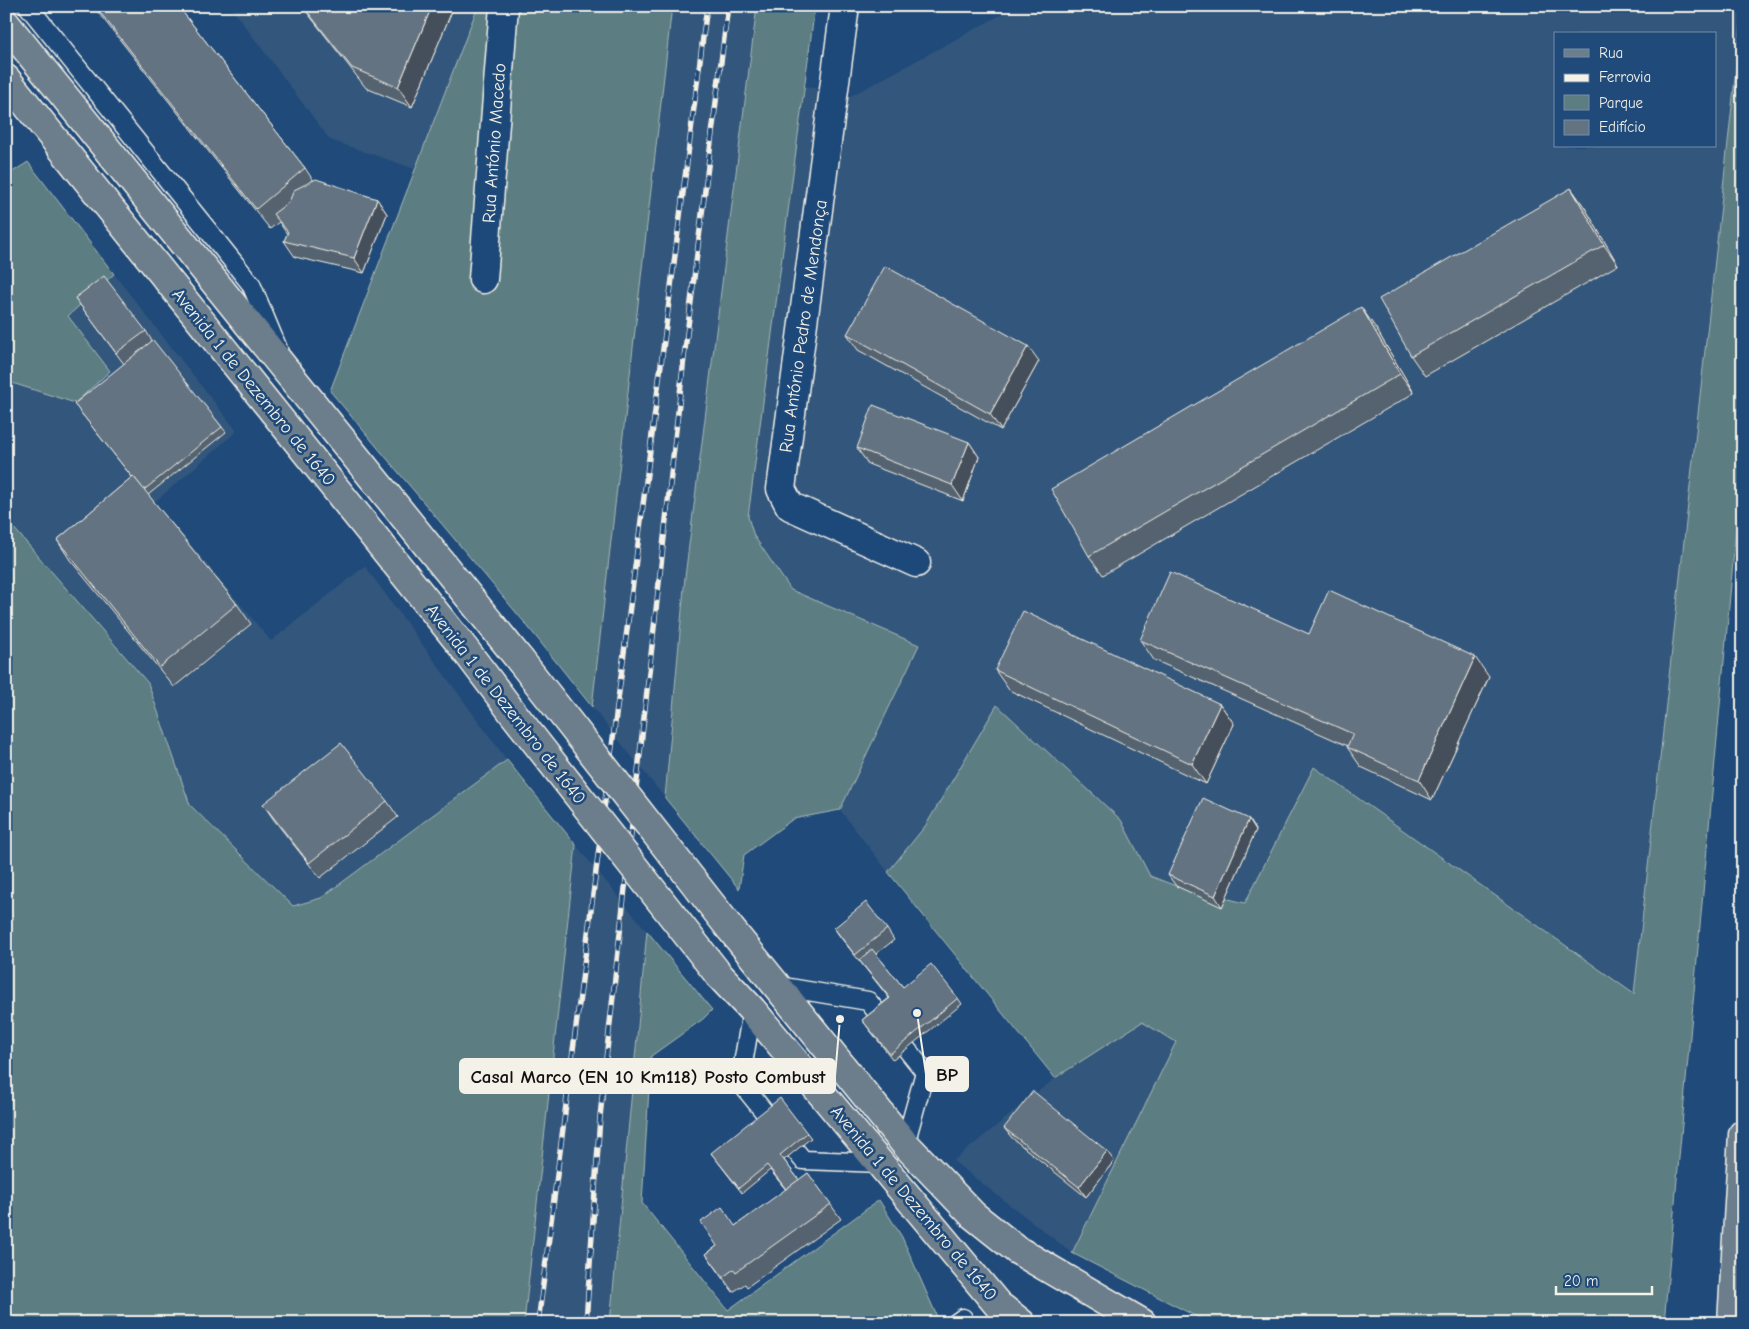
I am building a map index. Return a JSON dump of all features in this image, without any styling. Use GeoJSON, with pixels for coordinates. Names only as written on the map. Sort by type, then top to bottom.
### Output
{"type":"FeatureCollection","features":[{"type":"Feature","properties":{"kind":"main road","name":"Avenida 1 de Dezembro de 1640"},"geometry":{"type":"LineString","coordinates":[[6,24],[520,660],[729,927],[905,1144],[973,1215],[1016,1250],[1142,1323]]}},
{"type":"Feature","properties":{"kind":"main road","name":"Avenida 1 de Dezembro de 1640"},"geometry":{"type":"LineString","coordinates":[[6,79],[462,647],[720,975],[752,1010],[1012,1318]]}},
{"type":"Feature","properties":{"kind":"main road"},"geometry":{"type":"LineString","coordinates":[[1732,1323],[1743,1134]]}},
{"type":"Feature","properties":{"kind":"street","name":"Rua António Macedo"},"geometry":{"type":"LineString","coordinates":[[483,279],[504,6]]}},
{"type":"Feature","properties":{"kind":"street","name":"Rua António Pedro de Mendonça"},"geometry":{"type":"LineString","coordinates":[[845,6],[781,489],[790,506],[916,563]]}},
{"type":"Feature","properties":{"kind":"lane","name":"Avenida 1 de Dezembro de 1640"},"geometry":{"type":"LineString","coordinates":[[28,6],[251,284],[286,370]]}},
{"type":"Feature","properties":{"kind":"lane"},"geometry":{"type":"LineString","coordinates":[[778,986],[868,1001],[925,1072],[905,1144]]}},
{"type":"Feature","properties":{"kind":"lane"},"geometry":{"type":"LineString","coordinates":[[752,1010],[740,1082],[803,1160],[880,1162]]}},
{"type":"Feature","properties":{"kind":"shaded area"},"geometry":{"type":"Polygon","coordinates":[[[230,6],[478,6],[415,169],[330,140],[230,6]]]}},
{"type":"Feature","properties":{"kind":"shaded area"},"geometry":{"type":"Polygon","coordinates":[[[671,6],[757,6],[685,577],[665,798],[592,707],[671,6]]]}},
{"type":"Feature","properties":{"kind":"shaded area"},"geometry":{"type":"Polygon","coordinates":[[[1017,6],[1743,6],[1634,994],[1314,767],[1072,1253],[953,1161],[1055,1078],[840,810],[919,645],[791,590],[754,536],[748,517],[805,86],[849,97],[1017,6]]]}},
{"type":"Feature","properties":{"kind":"shaded area"},"geometry":{"type":"Polygon","coordinates":[[[114,274],[237,431],[155,502],[271,641],[365,566],[507,760],[321,898],[293,906],[190,805],[148,682],[6,519],[6,381],[22,385],[109,371],[67,316],[114,274]]]}},
{"type":"Feature","properties":{"kind":"shaded area"},"geometry":{"type":"Polygon","coordinates":[[[576,845],[647,931],[610,1323],[524,1323],[576,845]]]}},
{"type":"Feature","properties":{"kind":"green space"},"geometry":{"type":"Polygon","coordinates":[[[478,6],[672,6],[592,707],[525,623],[330,391],[478,6]]]}},
{"type":"Feature","properties":{"kind":"green space"},"geometry":{"type":"Polygon","coordinates":[[[757,6],[815,6],[748,517],[754,536],[791,590],[919,645],[840,810],[793,819],[744,855],[739,889],[665,798],[685,577],[757,6]]]}},
{"type":"Feature","properties":{"kind":"green space"},"geometry":{"type":"Polygon","coordinates":[[[1743,6],[1743,452],[1664,1323],[1209,1323],[1072,1253],[1176,1042],[1142,1022],[1055,1078],[888,872],[926,825],[997,705],[1121,820],[1150,876],[1176,886],[1245,903],[1314,767],[1634,994],[1743,6]]]}},
{"type":"Feature","properties":{"kind":"green space"},"geometry":{"type":"Polygon","coordinates":[[[28,162],[114,274],[68,316],[110,371],[75,403],[6,381],[6,176],[28,162]]]}},
{"type":"Feature","properties":{"kind":"green space"},"geometry":{"type":"Polygon","coordinates":[[[6,519],[148,683],[190,805],[293,906],[321,898],[507,760],[576,845],[524,1323],[6,1323],[6,519]]]}},
{"type":"Feature","properties":{"kind":"green space"},"geometry":{"type":"Polygon","coordinates":[[[647,931],[712,1010],[703,1019],[651,1056],[642,1203],[728,1310],[879,1200],[902,1237],[939,1321],[936,1323],[610,1323],[647,931]]]}},
{"type":"Feature","properties":{"kind":"building"},"geometry":{"type":"Polygon","coordinates":[[[95,6],[178,6],[305,168],[256,209],[95,6]]]}},
{"type":"Feature","properties":{"kind":"building"},"geometry":{"type":"Polygon","coordinates":[[[303,6],[432,6],[398,87],[352,68],[303,6]]]}},
{"type":"Feature","properties":{"kind":"building"},"geometry":{"type":"Polygon","coordinates":[[[316,179],[377,199],[354,258],[284,241],[288,232],[273,214],[289,202],[294,190],[316,179]]]}},
{"type":"Feature","properties":{"kind":"building"},"geometry":{"type":"Polygon","coordinates":[[[1571,188],[1604,245],[1411,356],[1379,299],[1571,188]]]}},
{"type":"Feature","properties":{"kind":"building"},"geometry":{"type":"Polygon","coordinates":[[[885,266],[1028,346],[990,414],[847,334],[885,266]]]}},
{"type":"Feature","properties":{"kind":"building"},"geometry":{"type":"Polygon","coordinates":[[[104,276],[146,331],[116,353],[75,298],[104,276]]]}},
{"type":"Feature","properties":{"kind":"building"},"geometry":{"type":"Polygon","coordinates":[[[1361,307],[1400,374],[1089,556],[1051,489],[1361,307]]]}},
{"type":"Feature","properties":{"kind":"building"},"geometry":{"type":"Polygon","coordinates":[[[153,340],[222,427],[144,490],[74,404],[153,340]]]}},
{"type":"Feature","properties":{"kind":"building"},"geometry":{"type":"Polygon","coordinates":[[[873,405],[969,442],[952,485],[857,448],[873,405]]]}},
{"type":"Feature","properties":{"kind":"building"},"geometry":{"type":"Polygon","coordinates":[[[133,476],[237,604],[160,667],[57,540],[133,476]]]}},
{"type":"Feature","properties":{"kind":"building"},"geometry":{"type":"Polygon","coordinates":[[[1170,572],[1309,634],[1329,590],[1475,657],[1419,780],[1347,747],[1353,734],[1140,640],[1170,572]]]}},
{"type":"Feature","properties":{"kind":"building"},"geometry":{"type":"Polygon","coordinates":[[[1023,611],[1220,704],[1192,764],[995,670],[1023,611]]]}},
{"type":"Feature","properties":{"kind":"building"},"geometry":{"type":"Polygon","coordinates":[[[341,743],[387,801],[309,863],[263,804],[341,743]]]}},
{"type":"Feature","properties":{"kind":"building"},"geometry":{"type":"Polygon","coordinates":[[[1203,798],[1249,819],[1215,896],[1168,875],[1203,798]]]}},
{"type":"Feature","properties":{"kind":"building"},"geometry":{"type":"Polygon","coordinates":[[[866,902],[887,929],[855,955],[834,928],[866,902]]]}},
{"type":"Feature","properties":{"kind":"building"},"geometry":{"type":"Polygon","coordinates":[[[872,949],[903,987],[931,964],[958,998],[890,1054],[862,1020],[890,998],[859,960],[872,949]]]}},
{"type":"Feature","properties":{"kind":"building"},"geometry":{"type":"Polygon","coordinates":[[[1033,1091],[1107,1151],[1079,1187],[1004,1128],[1033,1091]]]}},
{"type":"Feature","properties":{"kind":"building"},"geometry":{"type":"Polygon","coordinates":[[[780,1098],[807,1133],[780,1155],[799,1180],[786,1189],[767,1165],[739,1188],[711,1153],[780,1098]]]}},
{"type":"Feature","properties":{"kind":"building"},"geometry":{"type":"Polygon","coordinates":[[[808,1173],[831,1204],[736,1272],[734,1269],[723,1277],[706,1254],[717,1246],[701,1222],[722,1207],[735,1226],[808,1173]]]}},
{"type":"Feature","properties":{"kind":"railway"},"geometry":{"type":"LineString","coordinates":[[538,1323],[707,6]]}},
{"type":"Feature","properties":{"kind":"railway"},"geometry":{"type":"LineString","coordinates":[[586,1323],[600,1117],[606,1059],[684,358],[728,6]]}},
{"type":"Feature","properties":{"kind":"place","name":"BP"},"geometry":{"type":"Point","coordinates":[917,1013]}},
{"type":"Feature","properties":{"kind":"place","name":"Casal Marco (EN 10 Km118) Posto Combust"},"geometry":{"type":"Point","coordinates":[840,1019]}}]}
